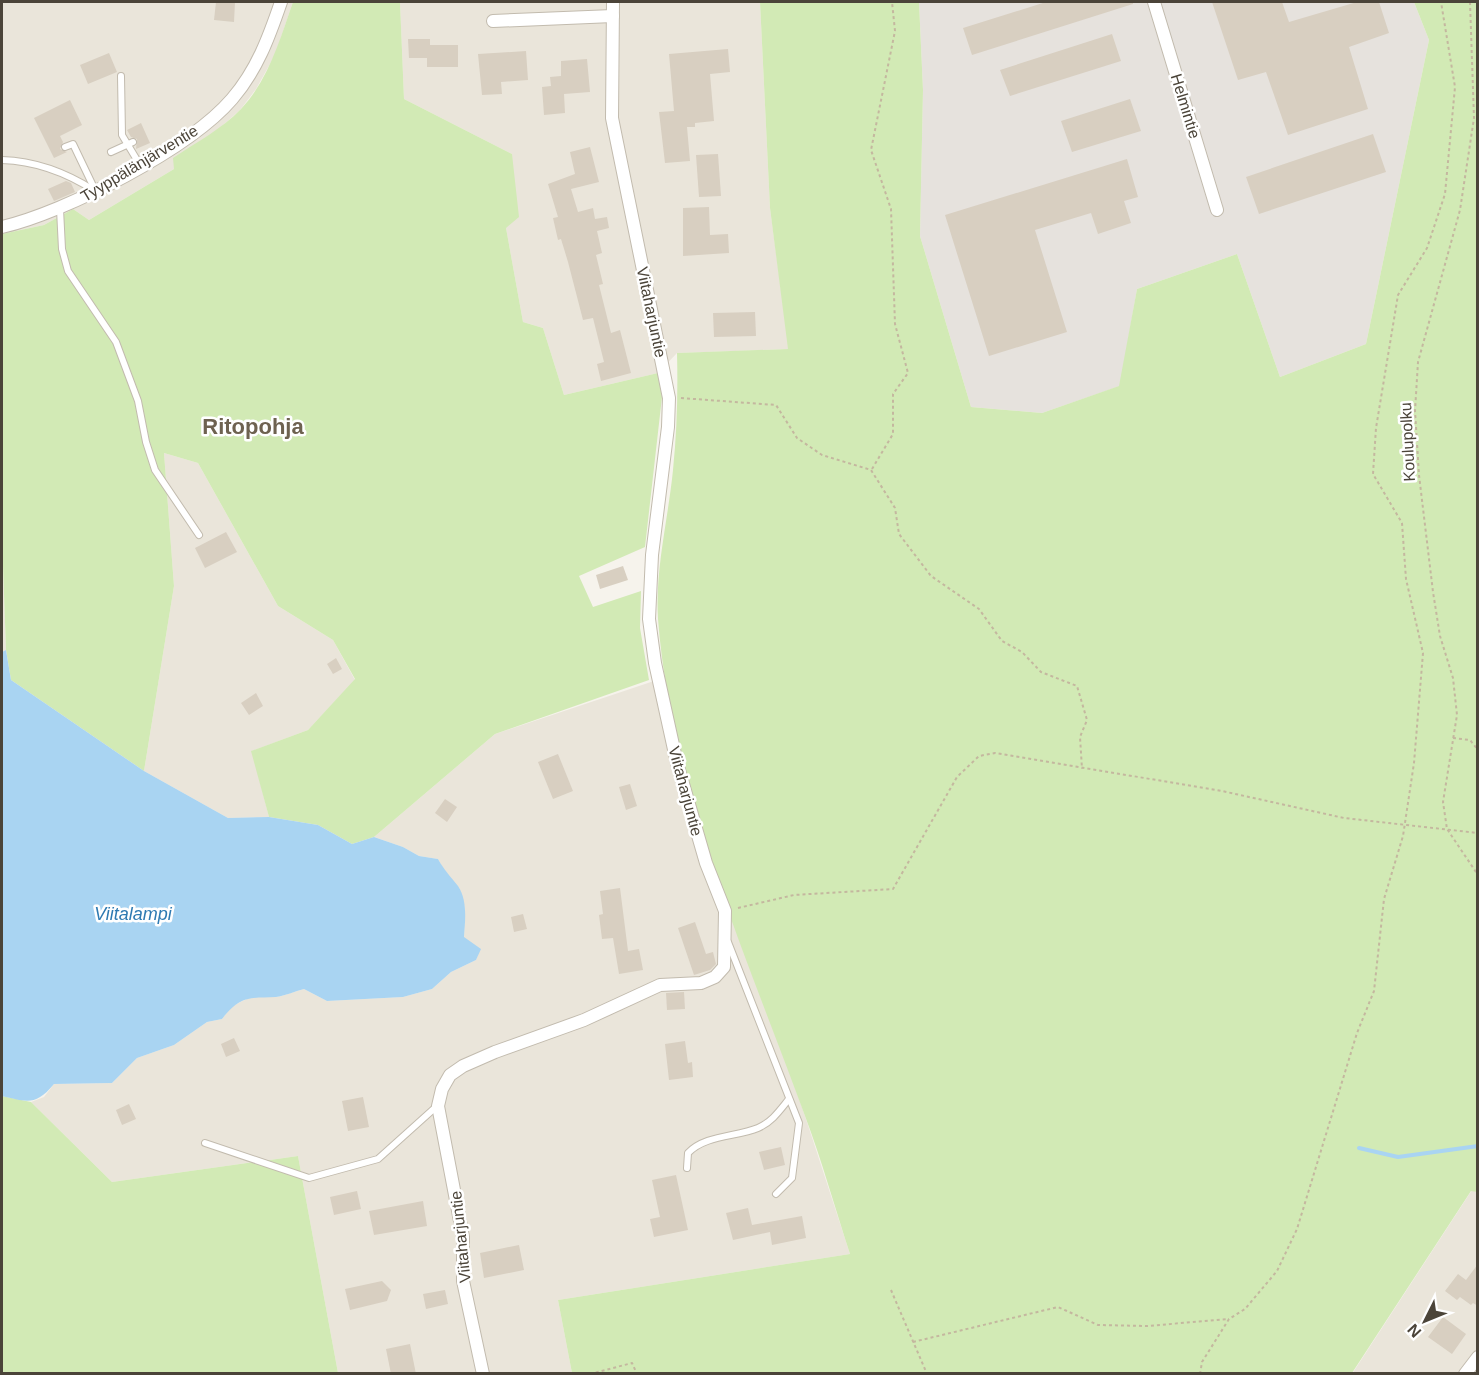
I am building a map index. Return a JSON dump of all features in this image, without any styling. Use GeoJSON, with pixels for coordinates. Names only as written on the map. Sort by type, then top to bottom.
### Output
{"type":"FeatureCollection","features":[{"type":"Feature","properties":{"kind":"street","name":"Tyyppälänjärventie"},"geometry":{"type":"LineString","coordinates":[[2,227],[60,209],[180,142],[231,100],[266,47],[281,2]]}},
{"type":"Feature","properties":{"kind":"street","name":"Viitaharjuntie"},"geometry":{"type":"LineString","coordinates":[[483,1374],[463,1281],[463,1237],[438,1106],[442,1089],[450,1075],[484,1057],[584,1020],[660,985],[700,983],[715,977],[724,967],[725,911],[706,863],[677,763],[655,663],[648,619],[652,555],[663,478],[669,398],[612,118],[613,2]]}},
{"type":"Feature","properties":{"kind":"street","name":"Helmintie"},"geometry":{"type":"LineString","coordinates":[[1154,2],[1217,210]]}},
{"type":"Feature","properties":{"kind":"street"},"geometry":{"type":"LineString","coordinates":[[493,21],[613,16]]}},
{"type":"Feature","properties":{"kind":"street"},"geometry":{"type":"LineString","coordinates":[[1465,1374],[1478,1357]]}},
{"type":"Feature","properties":{"kind":"lane"},"geometry":{"type":"LineString","coordinates":[[121,76],[120,120],[125,144],[140,165]]}},
{"type":"Feature","properties":{"kind":"lane"},"geometry":{"type":"LineString","coordinates":[[111,152],[133,142]]}},
{"type":"Feature","properties":{"kind":"lane"},"geometry":{"type":"LineString","coordinates":[[66,147],[73,144],[95,191]]}},
{"type":"Feature","properties":{"kind":"lane"},"geometry":{"type":"LineString","coordinates":[[2,160],[23,161],[53,170],[73,177],[95,191]]}},
{"type":"Feature","properties":{"kind":"lane"},"geometry":{"type":"LineString","coordinates":[[60,209],[62,249],[68,271],[116,342],[138,401],[146,442],[155,470],[199,535]]}},
{"type":"Feature","properties":{"kind":"lane"},"geometry":{"type":"LineString","coordinates":[[726,938],[799,1123],[792,1178],[776,1194]]}},
{"type":"Feature","properties":{"kind":"lane"},"geometry":{"type":"LineString","coordinates":[[687,1167],[688,1153],[696,1144],[759,1128],[771,1120],[789,1099]]}},
{"type":"Feature","properties":{"kind":"lane"},"geometry":{"type":"LineString","coordinates":[[205,1143],[309,1178],[378,1159],[438,1106]]}},
{"type":"Feature","properties":{"kind":"path"},"geometry":{"type":"LineString","coordinates":[[871,470],[893,434],[892,394],[908,373],[895,324],[891,209],[871,150],[895,31],[892,2]]}},
{"type":"Feature","properties":{"kind":"path"},"geometry":{"type":"LineString","coordinates":[[913,1342],[1058,1307],[1098,1325],[1147,1326],[1229,1319],[1245,1310],[1277,1271],[1297,1229],[1357,1033],[1374,991],[1384,899],[1404,825],[1414,763],[1423,653],[1406,579],[1402,523],[1373,474],[1376,428],[1398,295],[1427,248],[1445,194],[1455,87],[1441,2]]}},
{"type":"Feature","properties":{"kind":"path","name":"Koulupolku"},"geometry":{"type":"LineString","coordinates":[[1470,2],[1474,118],[1460,210],[1418,362],[1415,411],[1419,475],[1433,592],[1440,636],[1453,678],[1456,715],[1443,802],[1447,829],[1478,875]]}},
{"type":"Feature","properties":{"kind":"path"},"geometry":{"type":"LineString","coordinates":[[669,398],[776,405],[797,438],[822,455],[871,470],[895,508],[899,534],[931,576],[979,609],[1002,641],[1022,652],[1041,672],[1077,686],[1087,720],[1080,737],[1082,769]]}},
{"type":"Feature","properties":{"kind":"path"},"geometry":{"type":"LineString","coordinates":[[1453,738],[1470,740],[1478,750]]}},
{"type":"Feature","properties":{"kind":"path"},"geometry":{"type":"LineString","coordinates":[[725,911],[794,895],[893,889],[957,777],[979,756],[995,753],[1222,791],[1344,818],[1478,833]]}},
{"type":"Feature","properties":{"kind":"path"},"geometry":{"type":"LineString","coordinates":[[891,1290],[927,1374]]}},
{"type":"Feature","properties":{"kind":"path"},"geometry":{"type":"LineString","coordinates":[[1200,1374],[1202,1362],[1229,1319]]}},
{"type":"Feature","properties":{"kind":"path"},"geometry":{"type":"LineString","coordinates":[[590,1374],[632,1363],[637,1374]]}},
{"type":"Feature","properties":{"kind":"shaded area"},"geometry":{"type":"Polygon","coordinates":[[[2,2],[293,2],[275,55],[256,89],[240,110],[174,169],[89,220],[73,209],[44,225],[2,234],[2,2]]]}},
{"type":"Feature","properties":{"kind":"shaded area"},"geometry":{"type":"Polygon","coordinates":[[[400,2],[760,2],[770,208],[789,349],[677,353],[658,373],[564,395],[543,328],[523,322],[506,228],[512,154],[404,99],[400,2]]]}},
{"type":"Feature","properties":{"kind":"shaded area"},"geometry":{"type":"Polygon","coordinates":[[[919,2],[1414,2],[1429,40],[1366,344],[1280,377],[1237,254],[1137,289],[1120,386],[1042,413],[971,407],[920,236],[923,90],[919,2]]]}},
{"type":"Feature","properties":{"kind":"shaded area"},"geometry":{"type":"Polygon","coordinates":[[[164,453],[198,463],[278,606],[333,640],[355,680],[308,730],[252,751],[269,817],[228,818],[144,771],[174,586],[164,453]]]}},
{"type":"Feature","properties":{"kind":"shaded area"},"geometry":{"type":"Polygon","coordinates":[[[2,538],[6,650],[2,652],[2,538]]]}},
{"type":"Feature","properties":{"kind":"shaded area"},"geometry":{"type":"Polygon","coordinates":[[[666,677],[684,766],[806,1119],[850,1254],[558,1300],[572,1373],[338,1373],[298,1156],[112,1182],[31,1102],[44,1097],[54,1084],[112,1083],[137,1058],[174,1045],[207,1022],[222,1019],[232,1006],[253,996],[278,997],[304,989],[327,1001],[403,997],[432,989],[451,972],[476,960],[480,949],[464,938],[465,908],[459,888],[446,874],[438,859],[419,856],[403,847],[374,837],[495,734],[666,677]]]}},
{"type":"Feature","properties":{"kind":"shaded area"},"geometry":{"type":"Polygon","coordinates":[[[1472,1190],[1477,1192],[1477,1373],[1352,1374],[1472,1190]]]}},
{"type":"Feature","properties":{"kind":"green space"},"geometry":{"type":"Polygon","coordinates":[[[293,2],[400,2],[404,99],[512,154],[519,217],[506,228],[523,322],[543,328],[564,395],[658,373],[662,397],[645,547],[579,576],[593,607],[641,591],[640,628],[649,680],[495,734],[374,837],[352,844],[318,825],[269,817],[251,751],[308,730],[355,679],[333,640],[278,606],[198,463],[164,453],[174,586],[144,771],[11,680],[6,650],[2,538],[2,234],[44,225],[73,209],[89,220],[174,169],[173,158],[225,123],[251,97],[273,58],[293,2]]]}},
{"type":"Feature","properties":{"kind":"green space"},"geometry":{"type":"Polygon","coordinates":[[[760,2],[919,2],[923,90],[920,236],[971,407],[1042,413],[1119,386],[1137,289],[1237,254],[1280,377],[1366,344],[1429,40],[1414,2],[1477,2],[1477,1192],[1471,1191],[1352,1373],[572,1373],[558,1300],[850,1254],[823,1167],[736,934],[695,809],[678,746],[666,683],[658,619],[658,582],[675,441],[677,353],[788,349],[770,208],[760,2]]]}},
{"type":"Feature","properties":{"kind":"green space"},"geometry":{"type":"Polygon","coordinates":[[[2,1096],[31,1102],[112,1182],[298,1156],[338,1373],[2,1374],[2,1096]]]}},
{"type":"Feature","properties":{"kind":"water","name":"Viitalampi"},"geometry":{"type":"Polygon","coordinates":[[[6,650],[11,680],[144,771],[228,818],[269,817],[318,825],[352,844],[374,837],[403,847],[419,856],[438,859],[461,892],[465,911],[464,937],[481,949],[476,960],[451,972],[432,989],[403,997],[327,1001],[304,989],[279,996],[246,1000],[234,1006],[222,1019],[207,1022],[174,1045],[137,1058],[112,1083],[54,1084],[42,1096],[25,1101],[2,1096],[2,652],[6,650]]]}},
{"type":"Feature","properties":{"kind":"building"},"geometry":{"type":"Polygon","coordinates":[[[216,2],[235,2],[234,22],[214,20],[216,2]]]}},
{"type":"Feature","properties":{"kind":"building"},"geometry":{"type":"Polygon","coordinates":[[[1046,2],[1133,2],[1133,4],[972,55],[963,28],[1046,2]]]}},
{"type":"Feature","properties":{"kind":"building"},"geometry":{"type":"Polygon","coordinates":[[[1212,2],[1282,2],[1289,22],[1357,2],[1379,2],[1389,33],[1349,47],[1368,109],[1288,135],[1266,72],[1238,80],[1212,2]]]}},
{"type":"Feature","properties":{"kind":"building"},"geometry":{"type":"Polygon","coordinates":[[[1112,34],[1121,61],[1010,96],[1000,70],[1112,34]]]}},
{"type":"Feature","properties":{"kind":"building"},"geometry":{"type":"Polygon","coordinates":[[[408,39],[430,39],[430,45],[458,45],[458,67],[427,67],[427,58],[409,58],[408,39]]]}},
{"type":"Feature","properties":{"kind":"building"},"geometry":{"type":"Polygon","coordinates":[[[728,49],[730,72],[710,74],[714,121],[695,123],[695,127],[687,127],[690,161],[665,163],[659,112],[674,111],[669,54],[728,49]]]}},
{"type":"Feature","properties":{"kind":"building"},"geometry":{"type":"Polygon","coordinates":[[[526,51],[528,80],[501,82],[502,94],[482,95],[478,54],[526,51]]]}},
{"type":"Feature","properties":{"kind":"building"},"geometry":{"type":"Polygon","coordinates":[[[109,53],[117,72],[88,84],[80,65],[109,53]]]}},
{"type":"Feature","properties":{"kind":"building"},"geometry":{"type":"Polygon","coordinates":[[[587,59],[590,92],[564,94],[565,113],[544,115],[542,87],[551,86],[550,77],[561,76],[561,61],[587,59]]]}},
{"type":"Feature","properties":{"kind":"building"},"geometry":{"type":"Polygon","coordinates":[[[1130,99],[1141,131],[1072,152],[1061,121],[1130,99]]]}},
{"type":"Feature","properties":{"kind":"building"},"geometry":{"type":"Polygon","coordinates":[[[70,100],[82,125],[60,136],[63,142],[60,149],[67,152],[54,158],[34,118],[70,100]]]}},
{"type":"Feature","properties":{"kind":"building"},"geometry":{"type":"Polygon","coordinates":[[[141,123],[150,143],[136,149],[137,139],[131,137],[127,130],[141,123]]]}},
{"type":"Feature","properties":{"kind":"building"},"geometry":{"type":"Polygon","coordinates":[[[1373,134],[1386,172],[1259,214],[1246,177],[1373,134]]]}},
{"type":"Feature","properties":{"kind":"building"},"geometry":{"type":"Polygon","coordinates":[[[590,147],[599,182],[571,189],[578,212],[593,208],[595,219],[607,217],[609,228],[597,231],[602,253],[596,255],[603,284],[599,285],[611,333],[620,330],[631,373],[601,381],[597,364],[604,362],[593,318],[583,320],[561,239],[558,240],[553,218],[558,217],[548,184],[575,174],[570,152],[590,147]]]}},
{"type":"Feature","properties":{"kind":"building"},"geometry":{"type":"Polygon","coordinates":[[[718,154],[721,196],[699,197],[696,155],[718,154]]]}},
{"type":"Feature","properties":{"kind":"building"},"geometry":{"type":"Polygon","coordinates":[[[1127,159],[1138,197],[1124,201],[1131,223],[1098,234],[1091,213],[1035,230],[1067,332],[989,356],[945,215],[1127,159]]]}},
{"type":"Feature","properties":{"kind":"building"},"geometry":{"type":"Polygon","coordinates":[[[66,181],[71,183],[75,192],[54,201],[48,189],[66,181]]]}},
{"type":"Feature","properties":{"kind":"building"},"geometry":{"type":"Polygon","coordinates":[[[709,207],[710,235],[728,234],[729,253],[683,256],[683,208],[709,207]]]}},
{"type":"Feature","properties":{"kind":"building"},"geometry":{"type":"Polygon","coordinates":[[[755,312],[756,336],[714,337],[713,313],[755,312]]]}},
{"type":"Feature","properties":{"kind":"building"},"geometry":{"type":"Polygon","coordinates":[[[226,532],[237,552],[205,568],[195,548],[226,532]]]}},
{"type":"Feature","properties":{"kind":"building"},"geometry":{"type":"Polygon","coordinates":[[[623,566],[628,580],[600,589],[596,575],[623,566]]]}},
{"type":"Feature","properties":{"kind":"building"},"geometry":{"type":"Polygon","coordinates":[[[336,658],[342,669],[333,674],[327,664],[336,658]]]}},
{"type":"Feature","properties":{"kind":"building"},"geometry":{"type":"Polygon","coordinates":[[[256,693],[263,706],[249,715],[241,703],[256,693]]]}},
{"type":"Feature","properties":{"kind":"building"},"geometry":{"type":"Polygon","coordinates":[[[558,754],[573,791],[553,799],[538,762],[558,754]]]}},
{"type":"Feature","properties":{"kind":"building"},"geometry":{"type":"Polygon","coordinates":[[[630,784],[637,806],[626,810],[619,787],[630,784]]]}},
{"type":"Feature","properties":{"kind":"building"},"geometry":{"type":"Polygon","coordinates":[[[445,799],[457,807],[447,822],[435,813],[445,799]]]}},
{"type":"Feature","properties":{"kind":"building"},"geometry":{"type":"Polygon","coordinates":[[[620,888],[628,951],[639,949],[643,970],[619,974],[613,938],[602,939],[599,915],[603,914],[600,891],[620,888]]]}},
{"type":"Feature","properties":{"kind":"building"},"geometry":{"type":"Polygon","coordinates":[[[523,914],[527,929],[514,932],[511,917],[523,914]]]}},
{"type":"Feature","properties":{"kind":"building"},"geometry":{"type":"Polygon","coordinates":[[[695,922],[706,954],[713,952],[716,964],[710,970],[694,975],[678,928],[695,922]]]}},
{"type":"Feature","properties":{"kind":"building"},"geometry":{"type":"Polygon","coordinates":[[[684,992],[685,1009],[667,1010],[666,993],[684,992]]]}},
{"type":"Feature","properties":{"kind":"building"},"geometry":{"type":"Polygon","coordinates":[[[234,1038],[240,1051],[226,1057],[221,1044],[234,1038]]]}},
{"type":"Feature","properties":{"kind":"building"},"geometry":{"type":"Polygon","coordinates":[[[685,1041],[688,1063],[692,1062],[693,1077],[669,1080],[665,1044],[685,1041]]]}},
{"type":"Feature","properties":{"kind":"building"},"geometry":{"type":"Polygon","coordinates":[[[363,1097],[369,1127],[348,1131],[342,1101],[363,1097]]]}},
{"type":"Feature","properties":{"kind":"building"},"geometry":{"type":"Polygon","coordinates":[[[129,1104],[136,1119],[122,1125],[116,1110],[129,1104]]]}},
{"type":"Feature","properties":{"kind":"building"},"geometry":{"type":"Polygon","coordinates":[[[781,1147],[785,1165],[764,1170],[759,1152],[781,1147]]]}},
{"type":"Feature","properties":{"kind":"building"},"geometry":{"type":"Polygon","coordinates":[[[676,1175],[688,1230],[654,1237],[650,1219],[660,1217],[652,1180],[676,1175]]]}},
{"type":"Feature","properties":{"kind":"building"},"geometry":{"type":"Polygon","coordinates":[[[357,1191],[361,1209],[334,1215],[330,1197],[357,1191]]]}},
{"type":"Feature","properties":{"kind":"building"},"geometry":{"type":"Polygon","coordinates":[[[423,1201],[427,1226],[374,1235],[369,1211],[423,1201]]]}},
{"type":"Feature","properties":{"kind":"building"},"geometry":{"type":"Polygon","coordinates":[[[748,1208],[752,1225],[802,1216],[806,1238],[772,1245],[770,1232],[733,1240],[726,1213],[748,1208]]]}},
{"type":"Feature","properties":{"kind":"building"},"geometry":{"type":"Polygon","coordinates":[[[519,1245],[524,1270],[484,1278],[480,1253],[519,1245]]]}},
{"type":"Feature","properties":{"kind":"building"},"geometry":{"type":"Polygon","coordinates":[[[1478,1264],[1478,1306],[1473,1303],[1471,1305],[1460,1297],[1457,1300],[1445,1291],[1458,1274],[1466,1280],[1478,1264]]]}},
{"type":"Feature","properties":{"kind":"building"},"geometry":{"type":"Polygon","coordinates":[[[382,1281],[391,1290],[387,1301],[350,1310],[345,1289],[382,1281]]]}},
{"type":"Feature","properties":{"kind":"building"},"geometry":{"type":"Polygon","coordinates":[[[445,1290],[448,1304],[426,1309],[423,1294],[445,1290]]]}},
{"type":"Feature","properties":{"kind":"building"},"geometry":{"type":"Polygon","coordinates":[[[1443,1317],[1466,1334],[1452,1354],[1428,1337],[1443,1317]]]}},
{"type":"Feature","properties":{"kind":"building"},"geometry":{"type":"Polygon","coordinates":[[[410,1344],[416,1374],[391,1374],[386,1349],[410,1344]]]}},
{"type":"Feature","properties":{"kind":"waterway"},"geometry":{"type":"LineString","coordinates":[[1359,1148],[1398,1157],[1478,1146]]}},
{"type":"Feature","properties":{"kind":"district","name":"Ritopohja"},"geometry":{"type":"Point","coordinates":[253,426]}}]}
